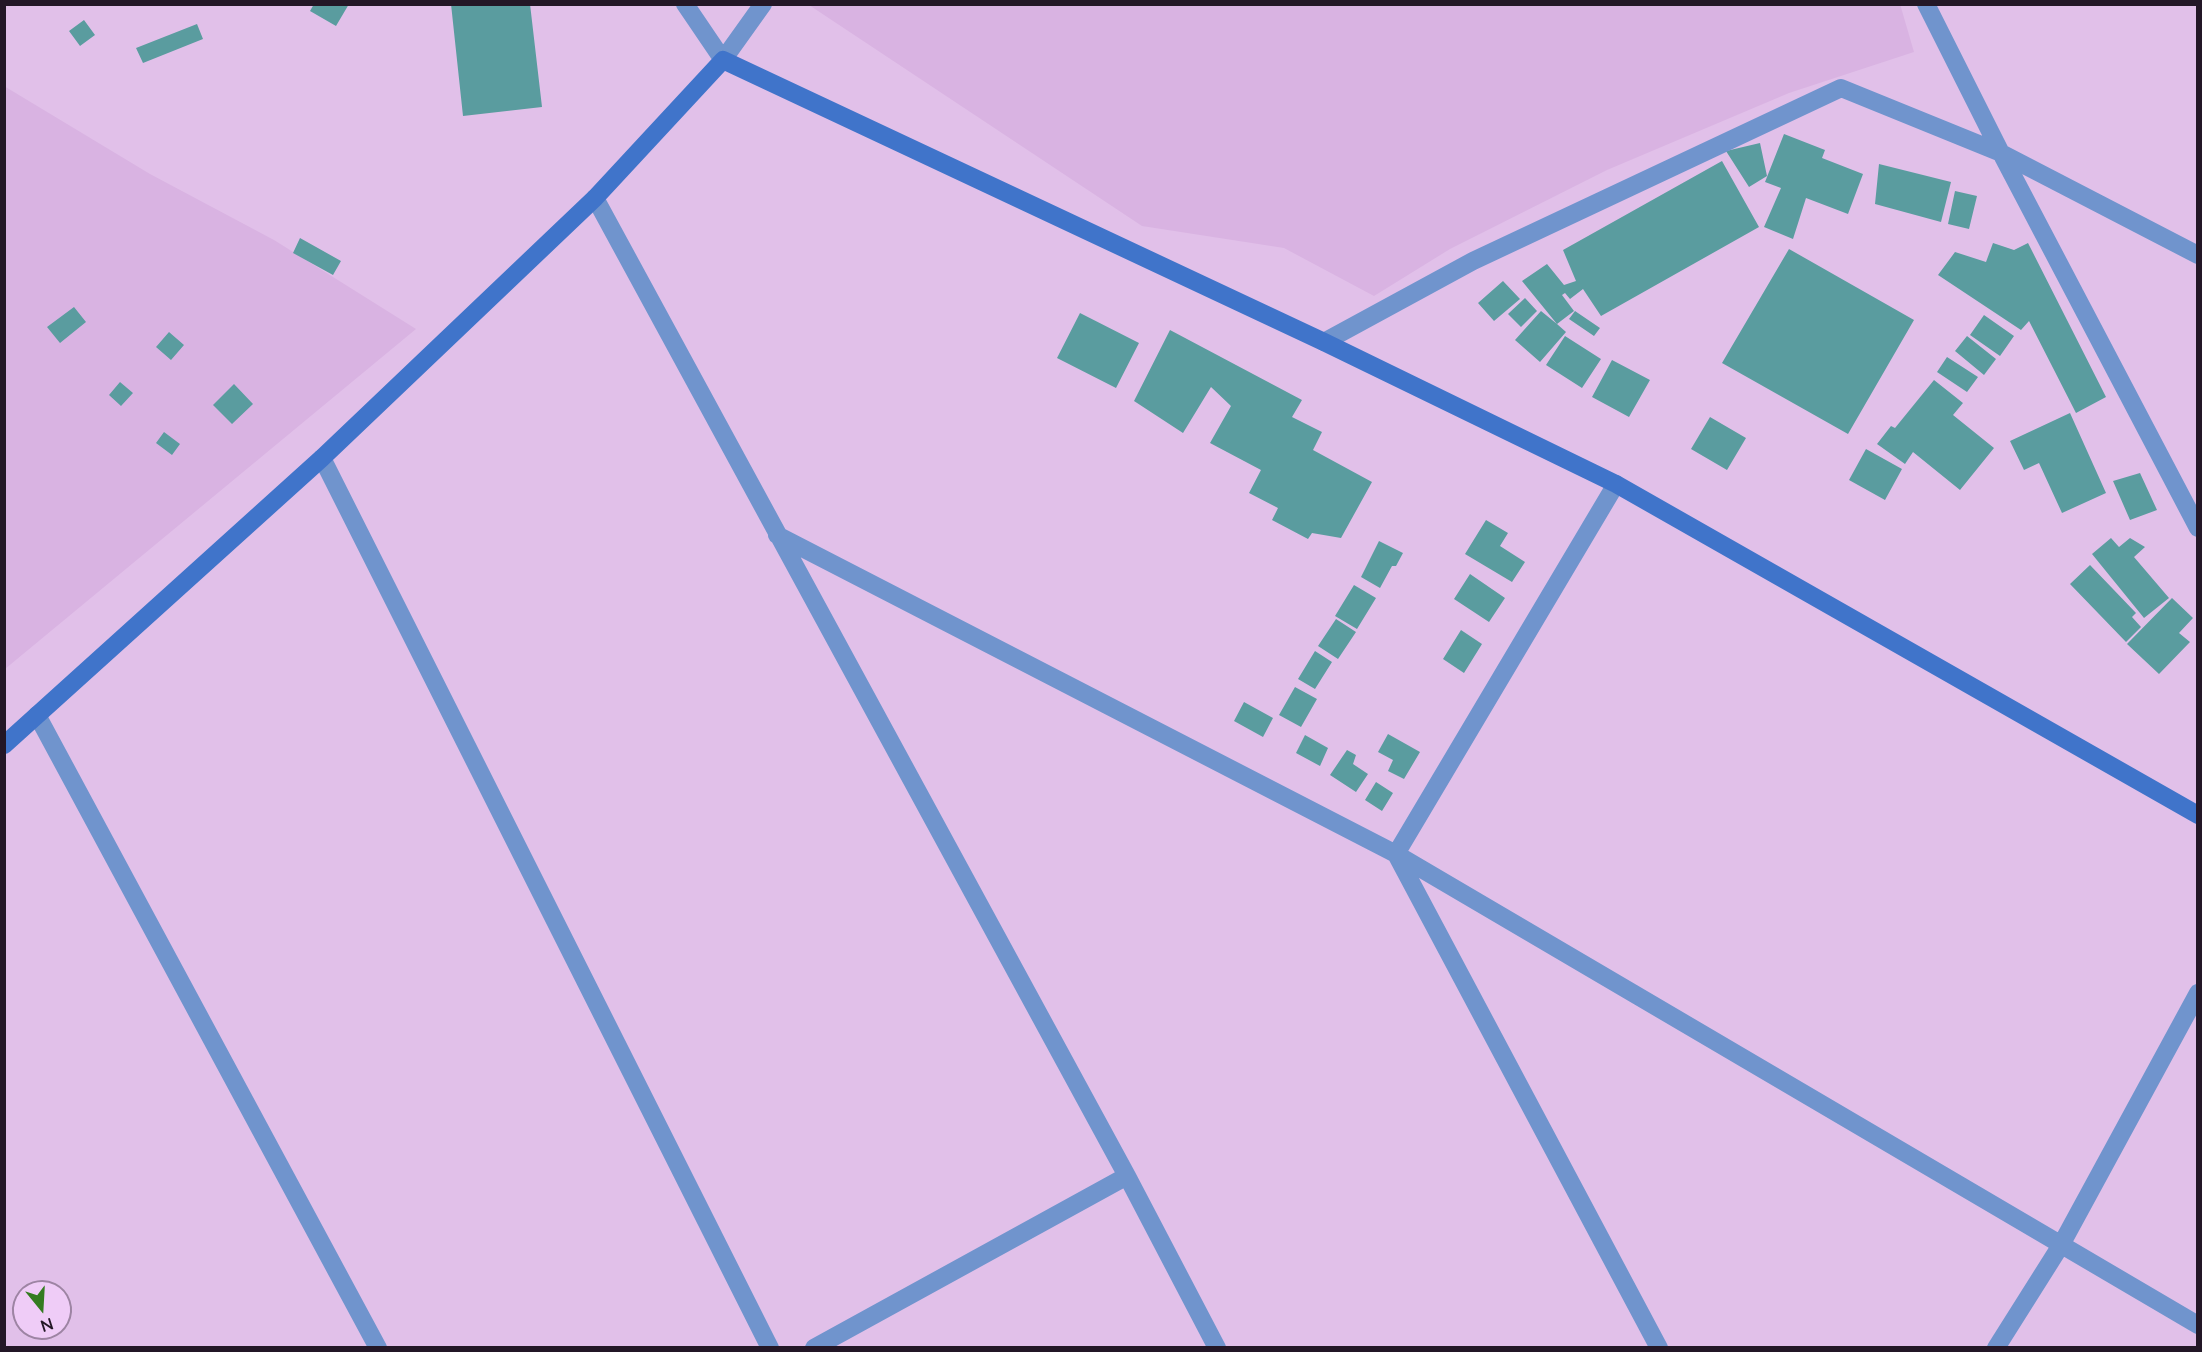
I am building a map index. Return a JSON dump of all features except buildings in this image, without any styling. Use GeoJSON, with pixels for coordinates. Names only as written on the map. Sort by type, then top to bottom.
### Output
{"type":"FeatureCollection","features":[{"type":"Feature","properties":{"kind":"street"},"geometry":{"type":"LineString","coordinates":[[685,4],[723,60],[1324,342],[1616,484],[2198,815]]}},
{"type":"Feature","properties":{"kind":"street"},"geometry":{"type":"LineString","coordinates":[[4,745],[322,458],[595,198],[723,60],[762,4]]}},
{"type":"Feature","properties":{"kind":"street"},"geometry":{"type":"LineString","coordinates":[[1926,4],[2001,153],[2198,528]]}},
{"type":"Feature","properties":{"kind":"street"},"geometry":{"type":"LineString","coordinates":[[1324,342],[1473,261],[1841,88],[2001,153],[2198,255]]}},
{"type":"Feature","properties":{"kind":"street"},"geometry":{"type":"LineString","coordinates":[[595,198],[1127,1176],[1217,1347]]}},
{"type":"Feature","properties":{"kind":"street"},"geometry":{"type":"LineString","coordinates":[[322,458],[770,1347]]}},
{"type":"Feature","properties":{"kind":"street"},"geometry":{"type":"LineString","coordinates":[[1396,854],[1616,484]]}},
{"type":"Feature","properties":{"kind":"street"},"geometry":{"type":"LineString","coordinates":[[777,535],[1396,854],[2198,1325]]}},
{"type":"Feature","properties":{"kind":"street"},"geometry":{"type":"LineString","coordinates":[[37,715],[378,1347]]}},
{"type":"Feature","properties":{"kind":"street"},"geometry":{"type":"LineString","coordinates":[[1396,854],[1659,1347]]}},
{"type":"Feature","properties":{"kind":"street"},"geometry":{"type":"LineString","coordinates":[[1996,1347],[2061,1245],[2198,993]]}},
{"type":"Feature","properties":{"kind":"street"},"geometry":{"type":"LineString","coordinates":[[814,1347],[1127,1176]]}},
{"type":"Feature","properties":{"kind":"shaded area"},"geometry":{"type":"Polygon","coordinates":[[[1900,4],[1914,52],[1789,93],[1607,170],[1450,249],[1374,296],[1284,248],[1142,226],[809,5],[1900,4]]]}},
{"type":"Feature","properties":{"kind":"shaded area"},"geometry":{"type":"Polygon","coordinates":[[[4,86],[150,174],[274,240],[416,329],[5,669],[4,86]]]}}]}
